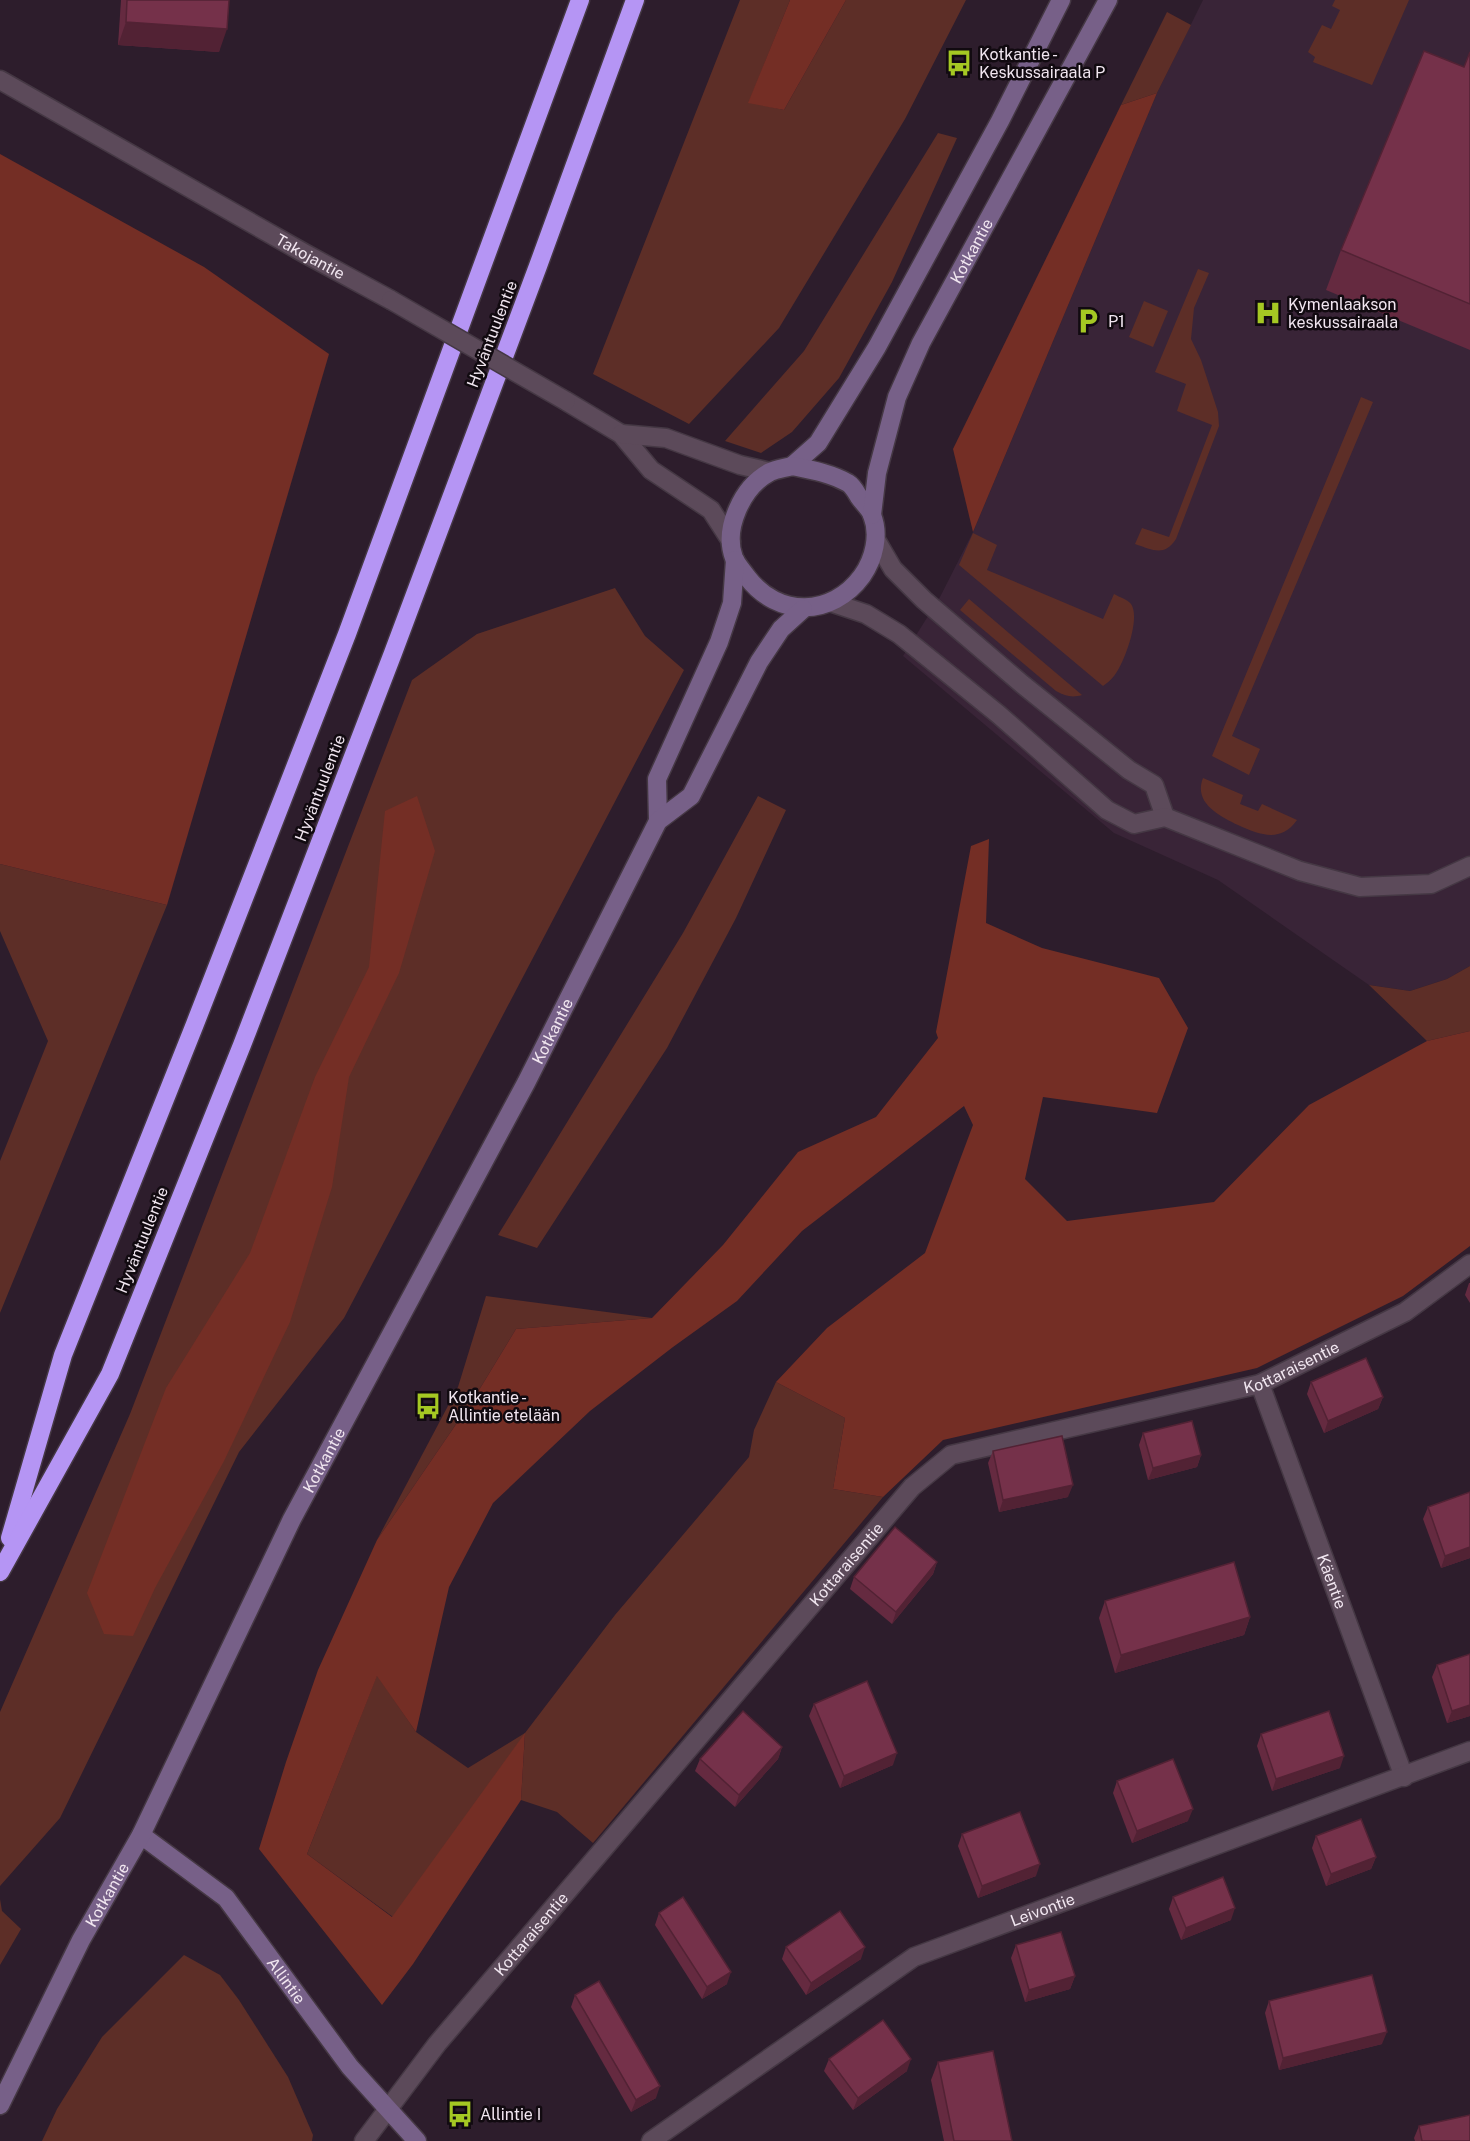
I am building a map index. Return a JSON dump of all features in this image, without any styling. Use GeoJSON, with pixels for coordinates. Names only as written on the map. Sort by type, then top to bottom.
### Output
{"type":"FeatureCollection","features":[{"type":"Feature","properties":{"kind":"highway","name":"Hyväntuulentie"},"geometry":{"type":"LineString","coordinates":[[0,1572],[63,1355],[342,646],[580,0]]}},
{"type":"Feature","properties":{"kind":"highway","name":"Hyväntuulentie"},"geometry":{"type":"LineString","coordinates":[[0,1572],[114,1363],[242,1045],[393,653],[635,0]]}},
{"type":"Feature","properties":{"kind":"street"},"geometry":{"type":"LineString","coordinates":[[792,466],[818,443],[877,347],[1000,121],[1061,0]]}},
{"type":"Feature","properties":{"kind":"street","name":"Kotkantie"},"geometry":{"type":"LineString","coordinates":[[872,515],[877,473],[897,397],[921,344],[1108,0]]}},
{"type":"Feature","properties":{"kind":"street","name":"Takojantie"},"geometry":{"type":"LineString","coordinates":[[0,80],[304,254],[392,300],[621,434],[651,470],[711,510],[731,541]]}},
{"type":"Feature","properties":{"kind":"street","name":"Takojantie"},"geometry":{"type":"LineString","coordinates":[[621,434],[666,438],[740,465],[770,472]]}},
{"type":"Feature","properties":{"kind":"street"},"geometry":{"type":"LineString","coordinates":[[876,540],[868,568],[854,587],[830,602],[803,609],[775,600],[756,589],[735,560],[731,541],[737,508],[752,488],[770,472],[792,466],[825,472],[850,484],[872,515],[876,540],[893,569],[924,600],[1022,684],[1129,771],[1154,784],[1165,817]]}},
{"type":"Feature","properties":{"kind":"street","name":"Kotkantie"},"geometry":{"type":"LineString","coordinates":[[658,821],[657,779],[726,622],[732,603],[735,560]]}},
{"type":"Feature","properties":{"kind":"street"},"geometry":{"type":"LineString","coordinates":[[830,602],[866,614],[899,634],[998,714],[1107,810],[1134,824],[1165,817],[1300,871],[1360,887],[1431,884],[1470,866]]}},
{"type":"Feature","properties":{"kind":"street","name":"Kotkantie"},"geometry":{"type":"LineString","coordinates":[[0,2105],[81,1941],[141,1835],[292,1519],[526,1083],[658,821],[691,796],[759,662],[781,629],[803,609]]}},
{"type":"Feature","properties":{"kind":"street","name":"Kottaraisentie"},"geometry":{"type":"LineString","coordinates":[[364,2141],[437,2044],[912,1487],[951,1455],[1260,1384],[1405,1312],[1470,1264]]}},
{"type":"Feature","properties":{"kind":"street","name":"Käentie"},"geometry":{"type":"LineString","coordinates":[[1260,1384],[1404,1777]]}},
{"type":"Feature","properties":{"kind":"street","name":"Leivontie"},"geometry":{"type":"LineString","coordinates":[[651,2141],[914,1957],[1470,1751]]}},
{"type":"Feature","properties":{"kind":"street","name":"Allintie"},"geometry":{"type":"LineString","coordinates":[[141,1835],[226,1898],[350,2067],[417,2141]]}},
{"type":"Feature","properties":{"kind":"shaded area"},"geometry":{"type":"Polygon","coordinates":[[[740,0],[790,0],[749,102],[784,110],[846,0],[966,0],[905,119],[779,328],[689,424],[593,374],[740,0]]]}},
{"type":"Feature","properties":{"kind":"shaded area"},"geometry":{"type":"Polygon","coordinates":[[[790,0],[846,0],[784,110],[748,103],[790,0]]]}},
{"type":"Feature","properties":{"kind":"shaded area","name":"Kymenlaakson keskussairaala"},"geometry":{"type":"Polygon","coordinates":[[[1203,0],[1470,0],[1470,966],[1447,979],[1410,991],[1369,985],[1218,880],[1114,833],[903,656],[940,597],[973,532],[1157,93],[1203,0]]]}},
{"type":"Feature","properties":{"kind":"shaded area"},"geometry":{"type":"Polygon","coordinates":[[[1335,0],[1409,0],[1372,85],[1313,62],[1315,57],[1308,52],[1322,25],[1331,29],[1340,10],[1332,6],[1335,0]]]}},
{"type":"Feature","properties":{"kind":"shaded area"},"geometry":{"type":"Polygon","coordinates":[[[1167,12],[1191,25],[1157,93],[1121,105],[1167,12]]]}},
{"type":"Feature","properties":{"kind":"shaded area"},"geometry":{"type":"Polygon","coordinates":[[[1157,93],[973,532],[953,449],[1121,105],[1157,93]]]}},
{"type":"Feature","properties":{"kind":"shaded area"},"geometry":{"type":"Polygon","coordinates":[[[938,133],[957,138],[892,282],[839,378],[792,432],[761,453],[725,441],[804,351],[938,133]]]}},
{"type":"Feature","properties":{"kind":"shaded area"},"geometry":{"type":"Polygon","coordinates":[[[0,154],[204,267],[329,354],[167,905],[0,864],[0,154]]]}},
{"type":"Feature","properties":{"kind":"shaded area"},"geometry":{"type":"Polygon","coordinates":[[[1198,269],[1209,273],[1194,308],[1191,339],[1201,360],[1218,412],[1219,426],[1176,539],[1167,548],[1153,550],[1135,544],[1142,528],[1169,537],[1212,425],[1177,411],[1186,384],[1155,372],[1198,269]]]}},
{"type":"Feature","properties":{"kind":"shaded area"},"geometry":{"type":"Polygon","coordinates":[[[1144,301],[1168,311],[1153,347],[1129,337],[1144,301]]]}},
{"type":"Feature","properties":{"kind":"shaded area"},"geometry":{"type":"Polygon","coordinates":[[[1361,397],[1373,402],[1232,736],[1260,749],[1249,775],[1212,756],[1361,397]]]}},
{"type":"Feature","properties":{"kind":"shaded area"},"geometry":{"type":"Polygon","coordinates":[[[973,533],[997,545],[987,570],[1103,619],[1114,594],[1131,604],[1134,619],[1130,641],[1118,670],[1110,680],[1103,686],[959,565],[973,533]]]}},
{"type":"Feature","properties":{"kind":"shaded area"},"geometry":{"type":"Polygon","coordinates":[[[615,588],[645,636],[684,670],[344,1318],[239,1452],[60,1818],[0,1886],[0,1712],[130,1414],[412,680],[477,634],[615,588]]]}},
{"type":"Feature","properties":{"kind":"shaded area"},"geometry":{"type":"Polygon","coordinates":[[[969,599],[1082,695],[1069,696],[1056,691],[960,610],[969,599]]]}},
{"type":"Feature","properties":{"kind":"shaded area"},"geometry":{"type":"Polygon","coordinates":[[[1203,778],[1243,795],[1240,804],[1258,811],[1262,804],[1297,820],[1284,832],[1270,835],[1254,832],[1238,825],[1210,808],[1202,795],[1203,778]]]}},
{"type":"Feature","properties":{"kind":"shaded area"},"geometry":{"type":"Polygon","coordinates":[[[417,796],[435,851],[399,973],[349,1077],[332,1187],[290,1322],[224,1461],[155,1588],[133,1636],[104,1634],[87,1593],[166,1388],[250,1253],[315,1077],[369,967],[385,811],[417,796]]]}},
{"type":"Feature","properties":{"kind":"shaded area"},"geometry":{"type":"Polygon","coordinates":[[[758,796],[786,810],[736,918],[667,1048],[537,1248],[498,1235],[683,933],[758,796]]]}},
{"type":"Feature","properties":{"kind":"shaded area"},"geometry":{"type":"Polygon","coordinates":[[[989,839],[986,923],[1042,948],[1159,978],[1188,1028],[1157,1113],[1043,1097],[1025,1179],[1067,1221],[1214,1202],[1309,1105],[1427,1041],[1470,1031],[1470,1246],[1403,1296],[1257,1368],[943,1440],[883,1497],[833,1489],[845,1418],[776,1382],[827,1328],[925,1253],[973,1125],[964,1106],[802,1231],[737,1301],[590,1411],[493,1503],[449,1587],[416,1732],[377,1676],[307,1854],[392,1917],[525,1733],[521,1800],[413,1964],[382,2005],[259,1849],[318,1670],[377,1540],[476,1395],[516,1329],[652,1318],[723,1245],[798,1152],[876,1117],[938,1038],[936,1032],[971,846],[989,839]]]}},
{"type":"Feature","properties":{"kind":"shaded area"},"geometry":{"type":"Polygon","coordinates":[[[0,864],[167,905],[0,1313],[0,1161],[48,1041],[0,931],[0,864]]]}},
{"type":"Feature","properties":{"kind":"shaded area"},"geometry":{"type":"Polygon","coordinates":[[[1470,966],[1470,1031],[1427,1041],[1369,985],[1410,991],[1447,979],[1470,966]]]}},
{"type":"Feature","properties":{"kind":"shaded area"},"geometry":{"type":"Polygon","coordinates":[[[486,1296],[652,1318],[516,1329],[476,1395],[377,1540],[458,1387],[486,1296]]]}},
{"type":"Feature","properties":{"kind":"shaded area"},"geometry":{"type":"Polygon","coordinates":[[[776,1382],[845,1418],[833,1489],[883,1497],[593,1843],[557,1812],[521,1800],[525,1734],[393,1917],[307,1854],[377,1675],[416,1732],[468,1768],[525,1733],[615,1615],[749,1457],[754,1430],[776,1382]]]}},
{"type":"Feature","properties":{"kind":"shaded area"},"geometry":{"type":"Polygon","coordinates":[[[0,1899],[2,1911],[21,1929],[0,1965],[0,1899]]]}},
{"type":"Feature","properties":{"kind":"shaded area"},"geometry":{"type":"Polygon","coordinates":[[[184,1955],[220,1975],[239,2000],[288,2077],[313,2135],[312,2141],[42,2141],[57,2109],[102,2037],[184,1955]]]}},
{"type":"Feature","properties":{"kind":"building"},"geometry":{"type":"Polygon","coordinates":[[[127,0],[229,0],[227,29],[126,22],[127,0]]]}},
{"type":"Feature","properties":{"kind":"building"},"geometry":{"type":"Polygon","coordinates":[[[1424,51],[1464,67],[1470,52],[1470,304],[1341,250],[1424,51]]]}},
{"type":"Feature","properties":{"kind":"building"},"geometry":{"type":"Polygon","coordinates":[[[1366,1358],[1383,1397],[1328,1421],[1311,1382],[1366,1358]]]}},
{"type":"Feature","properties":{"kind":"building"},"geometry":{"type":"Polygon","coordinates":[[[1192,1421],[1201,1455],[1153,1468],[1143,1433],[1192,1421]]]}},
{"type":"Feature","properties":{"kind":"building"},"geometry":{"type":"Polygon","coordinates":[[[1062,1436],[1073,1485],[1003,1500],[993,1451],[1062,1436]]]}},
{"type":"Feature","properties":{"kind":"building"},"geometry":{"type":"Polygon","coordinates":[[[1470,1492],[1470,1547],[1445,1556],[1428,1507],[1470,1492]]]}},
{"type":"Feature","properties":{"kind":"building"},"geometry":{"type":"Polygon","coordinates":[[[895,1527],[937,1562],[896,1612],[854,1577],[895,1527]]]}},
{"type":"Feature","properties":{"kind":"building"},"geometry":{"type":"Polygon","coordinates":[[[1234,1562],[1250,1617],[1121,1655],[1105,1601],[1234,1562]]]}},
{"type":"Feature","properties":{"kind":"building"},"geometry":{"type":"Polygon","coordinates":[[[1470,1654],[1470,1705],[1452,1711],[1437,1665],[1470,1654]]]}},
{"type":"Feature","properties":{"kind":"building"},"geometry":{"type":"Polygon","coordinates":[[[867,1681],[897,1753],[844,1776],[814,1704],[867,1681]]]}},
{"type":"Feature","properties":{"kind":"building"},"geometry":{"type":"Polygon","coordinates":[[[743,1711],[782,1747],[739,1795],[700,1759],[743,1711]]]}},
{"type":"Feature","properties":{"kind":"building"},"geometry":{"type":"Polygon","coordinates":[[[1329,1711],[1344,1756],[1276,1779],[1261,1734],[1329,1711]]]}},
{"type":"Feature","properties":{"kind":"building"},"geometry":{"type":"Polygon","coordinates":[[[1173,1759],[1193,1809],[1137,1831],[1117,1781],[1173,1759]]]}},
{"type":"Feature","properties":{"kind":"building"},"geometry":{"type":"Polygon","coordinates":[[[1020,1812],[1040,1864],[982,1886],[962,1834],[1020,1812]]]}},
{"type":"Feature","properties":{"kind":"building"},"geometry":{"type":"Polygon","coordinates":[[[1361,1819],[1376,1857],[1331,1874],[1316,1836],[1361,1819]]]}},
{"type":"Feature","properties":{"kind":"building"},"geometry":{"type":"Polygon","coordinates":[[[1223,1877],[1235,1908],[1186,1928],[1173,1897],[1223,1877]]]}},
{"type":"Feature","properties":{"kind":"building"},"geometry":{"type":"Polygon","coordinates":[[[683,1897],[731,1972],[707,1987],[659,1913],[683,1897]]]}},
{"type":"Feature","properties":{"kind":"building"},"geometry":{"type":"Polygon","coordinates":[[[840,1911],[865,1947],[811,1983],[786,1947],[840,1911]]]}},
{"type":"Feature","properties":{"kind":"building"},"geometry":{"type":"Polygon","coordinates":[[[1061,1932],[1075,1976],[1029,1990],[1016,1945],[1061,1932]]]}},
{"type":"Feature","properties":{"kind":"building"},"geometry":{"type":"Polygon","coordinates":[[[1372,1975],[1387,2032],[1283,2058],[1269,2001],[1372,1975]]]}},
{"type":"Feature","properties":{"kind":"building"},"geometry":{"type":"Polygon","coordinates":[[[599,1981],[660,2086],[636,2100],[575,1995],[599,1981]]]}},
{"type":"Feature","properties":{"kind":"building"},"geometry":{"type":"Polygon","coordinates":[[[883,2020],[911,2059],[858,2098],[829,2059],[883,2020]]]}},
{"type":"Feature","properties":{"kind":"building"},"geometry":{"type":"Polygon","coordinates":[[[993,2051],[1012,2141],[954,2141],[938,2062],[993,2051]]]}},
{"type":"Feature","properties":{"kind":"building"},"geometry":{"type":"Polygon","coordinates":[[[1470,2115],[1470,2141],[1422,2141],[1419,2126],[1470,2115]]]}},
{"type":"Feature","properties":{"kind":"place","name":"Kotkantie - Keskussairaala P"},"geometry":{"type":"Point","coordinates":[959,63]}},
{"type":"Feature","properties":{"kind":"place","name":"Kymenlaakson keskussairaala"},"geometry":{"type":"Point","coordinates":[1268,313]}},
{"type":"Feature","properties":{"kind":"place","name":"P1"},"geometry":{"type":"Point","coordinates":[1088,321]}},
{"type":"Feature","properties":{"kind":"place","name":"Kotkantie - Allintie etelään"},"geometry":{"type":"Point","coordinates":[428,1406]}},
{"type":"Feature","properties":{"kind":"place","name":"Allintie I"},"geometry":{"type":"Point","coordinates":[460,2114]}}]}
